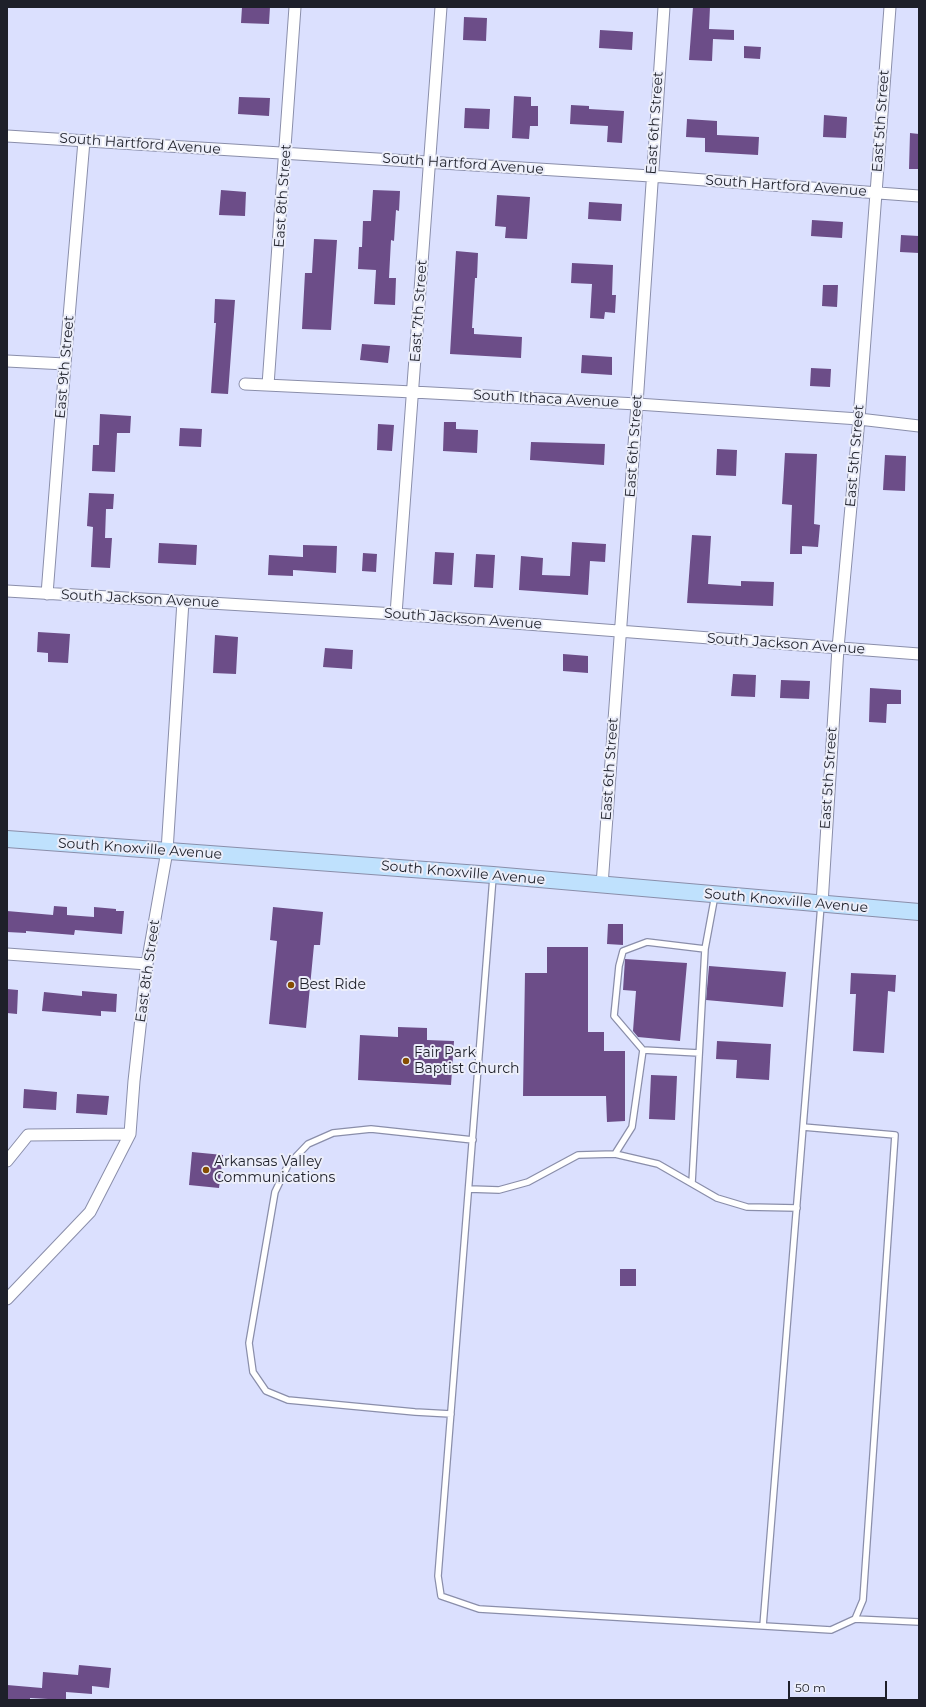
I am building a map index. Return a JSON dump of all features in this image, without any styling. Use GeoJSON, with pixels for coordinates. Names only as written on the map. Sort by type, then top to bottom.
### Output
{"type":"FeatureCollection","features":[{"type":"Feature","properties":{"kind":"main road","name":"South Knoxville Avenue"},"geometry":{"type":"LineString","coordinates":[[7,839],[493,875],[919,912]]}},
{"type":"Feature","properties":{"kind":"street","name":"East 8th Street"},"geometry":{"type":"LineString","coordinates":[[268,385],[286,153],[295,7]]}},
{"type":"Feature","properties":{"kind":"street","name":"East 7th Street"},"geometry":{"type":"LineString","coordinates":[[396,614],[441,7]]}},
{"type":"Feature","properties":{"kind":"street","name":"East 6th Street"},"geometry":{"type":"LineString","coordinates":[[602,885],[664,7]]}},
{"type":"Feature","properties":{"kind":"street","name":"East 5th Street"},"geometry":{"type":"LineString","coordinates":[[822,904],[838,648],[859,419],[890,7]]}},
{"type":"Feature","properties":{"kind":"street","name":"South Hartford Avenue"},"geometry":{"type":"LineString","coordinates":[[7,136],[429,161],[919,196]]}},
{"type":"Feature","properties":{"kind":"street","name":"East 9th Street"},"geometry":{"type":"LineString","coordinates":[[48,594],[65,364],[84,140]]}},
{"type":"Feature","properties":{"kind":"street"},"geometry":{"type":"LineString","coordinates":[[7,360],[65,364]]}},
{"type":"Feature","properties":{"kind":"street","name":"South Ithaca Avenue"},"geometry":{"type":"LineString","coordinates":[[245,384],[637,404],[859,419],[919,426]]}},
{"type":"Feature","properties":{"kind":"street","name":"South Jackson Avenue"},"geometry":{"type":"LineString","coordinates":[[7,591],[396,614],[919,654]]}},
{"type":"Feature","properties":{"kind":"street","name":"East 8th Street"},"geometry":{"type":"LineString","coordinates":[[7,1299],[90,1212],[130,1134],[147,964],[167,851],[183,601]]}},
{"type":"Feature","properties":{"kind":"street"},"geometry":{"type":"LineString","coordinates":[[7,954],[147,964]]}},
{"type":"Feature","properties":{"kind":"street"},"geometry":{"type":"LineString","coordinates":[[7,1161],[28,1134],[130,1134]]}},
{"type":"Feature","properties":{"kind":"lane"},"geometry":{"type":"LineString","coordinates":[[493,875],[474,1140],[438,1576],[441,1596],[479,1609],[831,1630],[854,1619],[919,1622]]}},
{"type":"Feature","properties":{"kind":"lane"},"geometry":{"type":"LineString","coordinates":[[692,1183],[704,949],[715,895]]}},
{"type":"Feature","properties":{"kind":"lane"},"geometry":{"type":"LineString","coordinates":[[764,1626],[822,904]]}},
{"type":"Feature","properties":{"kind":"lane"},"geometry":{"type":"LineString","coordinates":[[699,1053],[643,1050],[614,1016],[619,966],[623,950],[647,942],[704,949]]}},
{"type":"Feature","properties":{"kind":"lane"},"geometry":{"type":"LineString","coordinates":[[615,1154],[632,1127],[643,1050]]}},
{"type":"Feature","properties":{"kind":"lane"},"geometry":{"type":"LineString","coordinates":[[803,1127],[895,1135],[863,1600],[854,1619]]}},
{"type":"Feature","properties":{"kind":"lane"},"geometry":{"type":"LineString","coordinates":[[451,1414],[288,1400],[266,1391],[253,1372],[249,1343],[275,1192],[288,1165],[308,1144],[333,1133],[371,1129],[474,1140]]}},
{"type":"Feature","properties":{"kind":"lane"},"geometry":{"type":"LineString","coordinates":[[469,1188],[499,1190],[528,1182],[578,1155],[615,1154],[658,1164],[717,1198],[747,1207],[797,1208]]}},
{"type":"Feature","properties":{"kind":"building"},"geometry":{"type":"Polygon","coordinates":[[[242,7],[270,7],[269,24],[241,23],[242,7]]]}},
{"type":"Feature","properties":{"kind":"building"},"geometry":{"type":"Polygon","coordinates":[[[693,7],[710,7],[709,29],[734,30],[734,40],[713,39],[712,61],[689,60],[693,7]]]}},
{"type":"Feature","properties":{"kind":"building"},"geometry":{"type":"Polygon","coordinates":[[[464,17],[487,18],[486,41],[463,40],[464,17]]]}},
{"type":"Feature","properties":{"kind":"building"},"geometry":{"type":"Polygon","coordinates":[[[600,30],[633,32],[632,50],[599,48],[600,30]]]}},
{"type":"Feature","properties":{"kind":"building"},"geometry":{"type":"Polygon","coordinates":[[[744,46],[761,47],[760,59],[744,58],[744,46]]]}},
{"type":"Feature","properties":{"kind":"building"},"geometry":{"type":"Polygon","coordinates":[[[514,96],[531,97],[531,106],[538,106],[538,126],[530,126],[529,139],[512,138],[514,96]]]}},
{"type":"Feature","properties":{"kind":"building"},"geometry":{"type":"Polygon","coordinates":[[[239,97],[270,98],[269,116],[238,114],[239,97]]]}},
{"type":"Feature","properties":{"kind":"building"},"geometry":{"type":"Polygon","coordinates":[[[571,105],[589,106],[589,109],[624,111],[622,143],[607,142],[608,126],[570,124],[571,105]]]}},
{"type":"Feature","properties":{"kind":"building"},"geometry":{"type":"Polygon","coordinates":[[[465,108],[490,109],[489,129],[464,128],[465,108]]]}},
{"type":"Feature","properties":{"kind":"building"},"geometry":{"type":"Polygon","coordinates":[[[824,115],[847,117],[846,138],[823,137],[824,115]]]}},
{"type":"Feature","properties":{"kind":"building"},"geometry":{"type":"Polygon","coordinates":[[[687,119],[717,121],[717,135],[759,137],[758,155],[705,152],[705,138],[686,137],[687,119]]]}},
{"type":"Feature","properties":{"kind":"building"},"geometry":{"type":"Polygon","coordinates":[[[910,133],[919,134],[919,169],[909,169],[910,133]]]}},
{"type":"Feature","properties":{"kind":"building"},"geometry":{"type":"Polygon","coordinates":[[[221,190],[246,192],[245,216],[219,215],[221,190]]]}},
{"type":"Feature","properties":{"kind":"building"},"geometry":{"type":"Polygon","coordinates":[[[373,190],[400,191],[399,211],[396,210],[394,241],[391,240],[389,278],[396,278],[395,305],[374,304],[376,270],[358,269],[359,247],[362,247],[363,221],[371,221],[373,190]]]}},
{"type":"Feature","properties":{"kind":"building"},"geometry":{"type":"Polygon","coordinates":[[[497,195],[530,197],[527,239],[505,238],[506,227],[495,226],[497,195]]]}},
{"type":"Feature","properties":{"kind":"building"},"geometry":{"type":"Polygon","coordinates":[[[589,202],[622,204],[621,221],[588,219],[589,202]]]}},
{"type":"Feature","properties":{"kind":"building"},"geometry":{"type":"Polygon","coordinates":[[[812,220],[843,222],[842,238],[811,236],[812,220]]]}},
{"type":"Feature","properties":{"kind":"building"},"geometry":{"type":"Polygon","coordinates":[[[901,235],[919,236],[919,253],[900,252],[901,235]]]}},
{"type":"Feature","properties":{"kind":"building"},"geometry":{"type":"Polygon","coordinates":[[[314,239],[337,240],[331,330],[302,329],[305,273],[312,273],[314,239]]]}},
{"type":"Feature","properties":{"kind":"building"},"geometry":{"type":"Polygon","coordinates":[[[456,251],[478,253],[472,328],[474,328],[474,334],[522,337],[521,358],[450,354],[456,251]]]}},
{"type":"Feature","properties":{"kind":"building"},"geometry":{"type":"Polygon","coordinates":[[[572,263],[613,265],[612,295],[616,295],[615,313],[605,312],[604,319],[590,318],[592,284],[571,283],[572,263]]]}},
{"type":"Feature","properties":{"kind":"building"},"geometry":{"type":"Polygon","coordinates":[[[823,285],[838,285],[837,307],[822,306],[823,285]]]}},
{"type":"Feature","properties":{"kind":"building"},"geometry":{"type":"Polygon","coordinates":[[[215,299],[235,300],[228,394],[211,393],[216,323],[214,323],[215,299]]]}},
{"type":"Feature","properties":{"kind":"building"},"geometry":{"type":"Polygon","coordinates":[[[362,344],[390,346],[388,363],[360,360],[362,344]]]}},
{"type":"Feature","properties":{"kind":"building"},"geometry":{"type":"Polygon","coordinates":[[[582,355],[612,357],[612,375],[581,373],[582,355]]]}},
{"type":"Feature","properties":{"kind":"building"},"geometry":{"type":"Polygon","coordinates":[[[811,368],[831,369],[830,387],[810,386],[811,368]]]}},
{"type":"Feature","properties":{"kind":"building"},"geometry":{"type":"Polygon","coordinates":[[[100,414],[131,416],[130,433],[117,433],[115,472],[92,471],[93,445],[99,445],[100,414]]]}},
{"type":"Feature","properties":{"kind":"building"},"geometry":{"type":"Polygon","coordinates":[[[444,422],[456,422],[456,429],[478,430],[477,453],[443,451],[444,422]]]}},
{"type":"Feature","properties":{"kind":"building"},"geometry":{"type":"Polygon","coordinates":[[[378,424],[394,425],[392,451],[377,450],[378,424]]]}},
{"type":"Feature","properties":{"kind":"building"},"geometry":{"type":"Polygon","coordinates":[[[180,428],[202,429],[201,447],[179,446],[180,428]]]}},
{"type":"Feature","properties":{"kind":"building"},"geometry":{"type":"Polygon","coordinates":[[[531,442],[605,444],[604,465],[530,460],[531,442]]]}},
{"type":"Feature","properties":{"kind":"building"},"geometry":{"type":"Polygon","coordinates":[[[717,449],[737,450],[736,476],[716,475],[717,449]]]}},
{"type":"Feature","properties":{"kind":"building"},"geometry":{"type":"Polygon","coordinates":[[[785,453],[817,454],[814,524],[820,525],[818,547],[802,546],[802,554],[790,554],[792,505],[782,504],[785,453]]]}},
{"type":"Feature","properties":{"kind":"building"},"geometry":{"type":"Polygon","coordinates":[[[885,455],[906,456],[905,491],[883,490],[885,455]]]}},
{"type":"Feature","properties":{"kind":"building"},"geometry":{"type":"Polygon","coordinates":[[[89,493],[114,494],[113,509],[106,509],[105,538],[112,538],[110,568],[91,567],[93,527],[87,526],[89,493]]]}},
{"type":"Feature","properties":{"kind":"building"},"geometry":{"type":"Polygon","coordinates":[[[692,535],[711,536],[708,584],[741,586],[741,581],[774,582],[773,606],[687,603],[692,535]]]}},
{"type":"Feature","properties":{"kind":"building"},"geometry":{"type":"Polygon","coordinates":[[[572,542],[606,544],[605,562],[590,561],[588,595],[519,590],[521,556],[543,558],[542,575],[570,576],[572,542]]]}},
{"type":"Feature","properties":{"kind":"building"},"geometry":{"type":"Polygon","coordinates":[[[159,543],[197,545],[196,565],[158,563],[159,543]]]}},
{"type":"Feature","properties":{"kind":"building"},"geometry":{"type":"Polygon","coordinates":[[[303,545],[337,546],[336,573],[293,570],[293,576],[268,575],[269,555],[303,557],[303,545]]]}},
{"type":"Feature","properties":{"kind":"building"},"geometry":{"type":"Polygon","coordinates":[[[435,552],[454,553],[452,585],[433,584],[435,552]]]}},
{"type":"Feature","properties":{"kind":"building"},"geometry":{"type":"Polygon","coordinates":[[[363,553],[377,554],[376,572],[362,571],[363,553]]]}},
{"type":"Feature","properties":{"kind":"building"},"geometry":{"type":"Polygon","coordinates":[[[476,554],[495,555],[493,588],[474,587],[476,554]]]}},
{"type":"Feature","properties":{"kind":"building"},"geometry":{"type":"Polygon","coordinates":[[[38,632],[70,634],[68,663],[48,662],[48,653],[37,652],[38,632]]]}},
{"type":"Feature","properties":{"kind":"building"},"geometry":{"type":"Polygon","coordinates":[[[215,635],[238,637],[236,674],[213,673],[215,635]]]}},
{"type":"Feature","properties":{"kind":"building"},"geometry":{"type":"Polygon","coordinates":[[[325,648],[353,650],[352,669],[323,667],[325,648]]]}},
{"type":"Feature","properties":{"kind":"building"},"geometry":{"type":"Polygon","coordinates":[[[563,654],[588,656],[588,673],[563,671],[563,654]]]}},
{"type":"Feature","properties":{"kind":"building"},"geometry":{"type":"Polygon","coordinates":[[[733,674],[756,675],[755,697],[731,696],[733,674]]]}},
{"type":"Feature","properties":{"kind":"building"},"geometry":{"type":"Polygon","coordinates":[[[781,680],[810,681],[809,699],[780,698],[781,680]]]}},
{"type":"Feature","properties":{"kind":"building"},"geometry":{"type":"Polygon","coordinates":[[[870,688],[901,690],[901,704],[887,704],[886,723],[869,722],[870,688]]]}},
{"type":"Feature","properties":{"kind":"building"},"geometry":{"type":"Polygon","coordinates":[[[54,906],[67,907],[67,915],[94,917],[94,907],[124,911],[122,934],[75,930],[74,935],[26,931],[26,933],[7,932],[7,911],[53,915],[54,906]]]}},
{"type":"Feature","properties":{"kind":"building","name":"Best Ride"},"geometry":{"type":"Polygon","coordinates":[[[273,907],[323,912],[320,945],[314,945],[306,1028],[269,1024],[277,941],[270,940],[273,907]]]}},
{"type":"Feature","properties":{"kind":"building"},"geometry":{"type":"Polygon","coordinates":[[[608,924],[623,924],[623,945],[607,944],[608,924]]]}},
{"type":"Feature","properties":{"kind":"building"},"geometry":{"type":"Polygon","coordinates":[[[547,947],[588,947],[588,1032],[604,1032],[604,1051],[625,1051],[625,1121],[607,1122],[606,1096],[523,1096],[525,973],[547,973],[547,947]]]}},
{"type":"Feature","properties":{"kind":"building"},"geometry":{"type":"Polygon","coordinates":[[[625,959],[687,963],[680,1041],[638,1037],[633,1031],[636,991],[623,990],[625,959]]]}},
{"type":"Feature","properties":{"kind":"building"},"geometry":{"type":"Polygon","coordinates":[[[709,966],[786,972],[783,1007],[706,1000],[709,966]]]}},
{"type":"Feature","properties":{"kind":"building"},"geometry":{"type":"Polygon","coordinates":[[[851,973],[896,975],[895,992],[888,991],[884,1053],[853,1051],[856,994],[850,994],[851,973]]]}},
{"type":"Feature","properties":{"kind":"building"},"geometry":{"type":"Polygon","coordinates":[[[7,989],[18,990],[17,1014],[7,1013],[7,989]]]}},
{"type":"Feature","properties":{"kind":"building"},"geometry":{"type":"Polygon","coordinates":[[[82,991],[117,994],[116,1012],[101,1011],[101,1016],[42,1011],[44,992],[82,996],[82,991]]]}},
{"type":"Feature","properties":{"kind":"building","name":"Fair Park Baptist Church"},"geometry":{"type":"Polygon","coordinates":[[[398,1027],[427,1028],[427,1040],[454,1041],[451,1085],[358,1080],[360,1035],[398,1037],[398,1027]]]}},
{"type":"Feature","properties":{"kind":"building"},"geometry":{"type":"Polygon","coordinates":[[[717,1041],[771,1044],[769,1080],[736,1078],[737,1060],[716,1059],[717,1041]]]}},
{"type":"Feature","properties":{"kind":"building"},"geometry":{"type":"Polygon","coordinates":[[[651,1075],[677,1076],[675,1120],[649,1119],[651,1075]]]}},
{"type":"Feature","properties":{"kind":"building"},"geometry":{"type":"Polygon","coordinates":[[[24,1089],[57,1092],[56,1110],[23,1108],[24,1089]]]}},
{"type":"Feature","properties":{"kind":"building"},"geometry":{"type":"Polygon","coordinates":[[[77,1094],[109,1096],[107,1115],[76,1113],[77,1094]]]}},
{"type":"Feature","properties":{"kind":"building","name":"Arkansas Valley Communications"},"geometry":{"type":"Polygon","coordinates":[[[192,1152],[223,1155],[219,1188],[189,1185],[192,1152]]]}},
{"type":"Feature","properties":{"kind":"building"},"geometry":{"type":"Polygon","coordinates":[[[620,1269],[636,1269],[636,1286],[620,1286],[620,1269]]]}},
{"type":"Feature","properties":{"kind":"building"},"geometry":{"type":"Polygon","coordinates":[[[79,1665],[111,1668],[109,1688],[92,1686],[92,1694],[66,1692],[66,1700],[30,1698],[30,1700],[7,1700],[7,1685],[42,1688],[43,1672],[78,1675],[79,1665]]]}},
{"type":"Feature","properties":{"kind":"place","name":"Best Ride"},"geometry":{"type":"Point","coordinates":[291,985]}},
{"type":"Feature","properties":{"kind":"place","name":"Fair Park Baptist Church"},"geometry":{"type":"Point","coordinates":[406,1061]}},
{"type":"Feature","properties":{"kind":"place","name":"Arkansas Valley Communications"},"geometry":{"type":"Point","coordinates":[206,1170]}}]}
